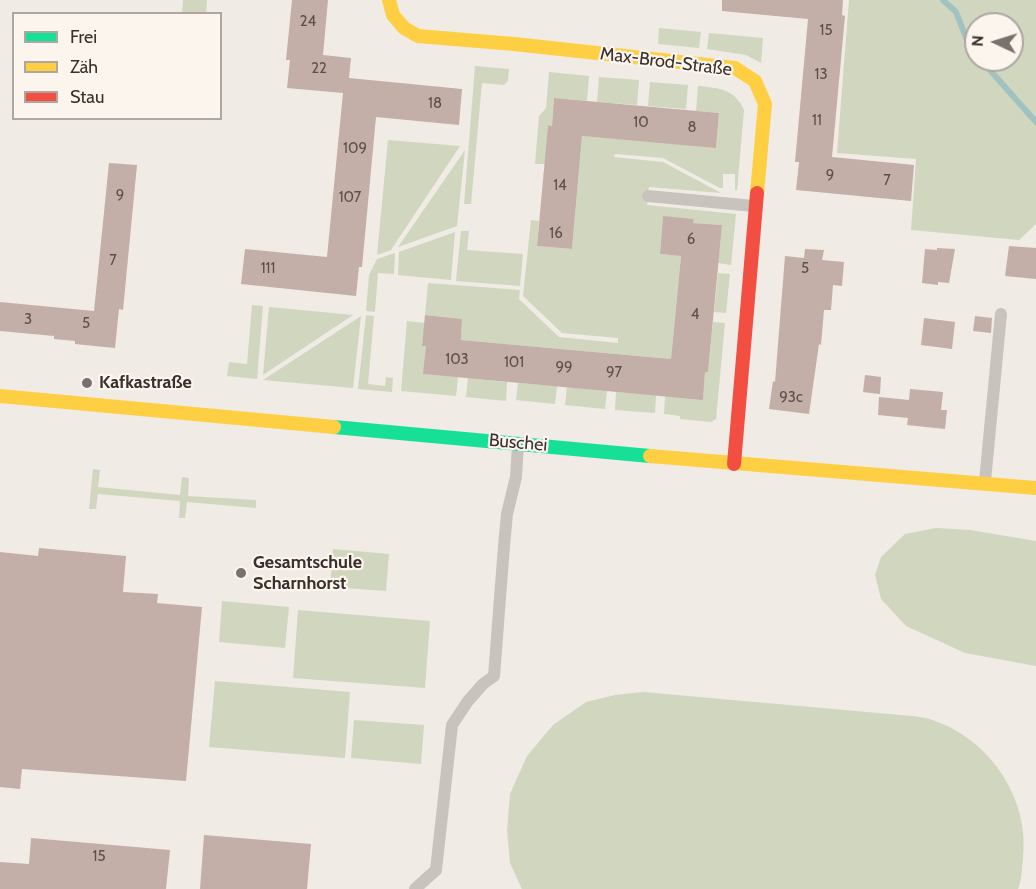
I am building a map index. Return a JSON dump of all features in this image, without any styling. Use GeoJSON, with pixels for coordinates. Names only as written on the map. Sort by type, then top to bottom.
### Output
{"type":"FeatureCollection","features":[{"type":"Feature","properties":{"kind":"street","name":"Max-Brod-Straße"},"geometry":{"type":"LineString","coordinates":[[389,0],[393,15],[404,28],[418,36],[735,68],[755,81],[765,104],[734,464]]}},
{"type":"Feature","properties":{"kind":"street","name":"Buschei"},"geometry":{"type":"LineString","coordinates":[[0,396],[734,464],[1036,488]]}},
{"type":"Feature","properties":{"kind":"lane"},"geometry":{"type":"LineString","coordinates":[[648,196],[755,206]]}},
{"type":"Feature","properties":{"kind":"lane"},"geometry":{"type":"LineString","coordinates":[[985,483],[1001,314]]}},
{"type":"Feature","properties":{"kind":"lane"},"geometry":{"type":"LineString","coordinates":[[416,889],[436,870],[452,726],[468,700],[494,676],[507,514],[516,477],[518,443]]}},
{"type":"Feature","properties":{"kind":"green space"},"geometry":{"type":"Polygon","coordinates":[[[183,0],[207,0],[206,12],[182,12],[183,0]]]}},
{"type":"Feature","properties":{"kind":"green space"},"geometry":{"type":"Polygon","coordinates":[[[849,0],[1036,0],[1036,224],[1019,240],[911,230],[916,159],[837,153],[849,0]]]}},
{"type":"Feature","properties":{"kind":"green space"},"geometry":{"type":"Polygon","coordinates":[[[659,28],[701,32],[699,48],[658,44],[659,28]]]}},
{"type":"Feature","properties":{"kind":"green space"},"geometry":{"type":"Polygon","coordinates":[[[709,33],[763,38],[761,63],[746,55],[707,49],[709,33]]]}},
{"type":"Feature","properties":{"kind":"green space"},"geometry":{"type":"Polygon","coordinates":[[[475,66],[509,69],[508,81],[504,85],[482,83],[471,204],[464,204],[475,66]]]}},
{"type":"Feature","properties":{"kind":"green space"},"geometry":{"type":"Polygon","coordinates":[[[549,72],[589,76],[587,101],[554,98],[552,126],[548,125],[545,164],[535,164],[539,116],[546,108],[549,72]]]}},
{"type":"Feature","properties":{"kind":"green space"},"geometry":{"type":"Polygon","coordinates":[[[599,77],[639,80],[637,105],[597,102],[599,77]]]}},
{"type":"Feature","properties":{"kind":"green space"},"geometry":{"type":"Polygon","coordinates":[[[650,82],[688,85],[686,109],[648,106],[650,82]]]}},
{"type":"Feature","properties":{"kind":"green space"},"geometry":{"type":"Polygon","coordinates":[[[698,86],[726,91],[736,98],[744,110],[737,190],[735,190],[735,174],[723,174],[723,188],[720,188],[663,158],[615,154],[614,157],[663,162],[721,193],[649,187],[647,205],[736,214],[731,265],[718,263],[722,225],[693,223],[694,219],[663,217],[660,254],[681,256],[671,359],[461,340],[462,319],[425,315],[428,283],[520,290],[519,299],[559,337],[618,343],[618,338],[562,333],[523,296],[531,220],[539,221],[537,246],[572,249],[582,136],[716,147],[719,113],[696,111],[698,86]]]}},
{"type":"Feature","properties":{"kind":"green space"},"geometry":{"type":"Polygon","coordinates":[[[388,140],[460,146],[391,250],[377,255],[388,140]]]}},
{"type":"Feature","properties":{"kind":"green space"},"geometry":{"type":"Polygon","coordinates":[[[465,150],[457,226],[398,247],[465,150]]]}},
{"type":"Feature","properties":{"kind":"green space"},"geometry":{"type":"Polygon","coordinates":[[[461,231],[469,231],[467,250],[523,254],[520,286],[456,281],[461,231]]]}},
{"type":"Feature","properties":{"kind":"green space"},"geometry":{"type":"Polygon","coordinates":[[[455,232],[451,280],[398,275],[399,252],[455,232]]]}},
{"type":"Feature","properties":{"kind":"green space"},"geometry":{"type":"Polygon","coordinates":[[[395,253],[394,274],[378,273],[375,312],[366,311],[369,275],[377,259],[395,253]]]}},
{"type":"Feature","properties":{"kind":"green space"},"geometry":{"type":"Polygon","coordinates":[[[718,273],[730,274],[726,313],[714,312],[718,273]]]}},
{"type":"Feature","properties":{"kind":"green space"},"geometry":{"type":"Polygon","coordinates":[[[252,305],[263,306],[257,379],[227,376],[229,362],[247,364],[252,305]]]}},
{"type":"Feature","properties":{"kind":"green space"},"geometry":{"type":"Polygon","coordinates":[[[269,307],[353,315],[263,375],[269,307]]]}},
{"type":"Feature","properties":{"kind":"green space"},"geometry":{"type":"Polygon","coordinates":[[[366,315],[374,316],[368,384],[385,386],[386,377],[393,378],[392,392],[358,389],[366,315]]]}},
{"type":"Feature","properties":{"kind":"green space"},"geometry":{"type":"Polygon","coordinates":[[[361,316],[353,388],[263,380],[361,316]]]}},
{"type":"Feature","properties":{"kind":"green space"},"geometry":{"type":"Polygon","coordinates":[[[407,321],[425,323],[422,346],[426,346],[424,374],[458,377],[456,396],[401,391],[407,321]]]}},
{"type":"Feature","properties":{"kind":"green space"},"geometry":{"type":"Polygon","coordinates":[[[713,322],[725,323],[716,419],[711,422],[680,419],[680,416],[664,414],[665,396],[703,399],[713,322]]]}},
{"type":"Feature","properties":{"kind":"green space"},"geometry":{"type":"Polygon","coordinates":[[[468,378],[507,382],[506,401],[466,397],[468,378]]]}},
{"type":"Feature","properties":{"kind":"green space"},"geometry":{"type":"Polygon","coordinates":[[[518,383],[557,386],[555,404],[516,400],[518,383]]]}},
{"type":"Feature","properties":{"kind":"green space"},"geometry":{"type":"Polygon","coordinates":[[[567,387],[607,391],[605,409],[565,405],[567,387]]]}},
{"type":"Feature","properties":{"kind":"green space"},"geometry":{"type":"Polygon","coordinates":[[[616,392],[656,395],[655,413],[615,410],[616,392]]]}},
{"type":"Feature","properties":{"kind":"green space"},"geometry":{"type":"Polygon","coordinates":[[[93,469],[100,470],[98,487],[180,495],[182,477],[189,478],[188,496],[256,500],[256,508],[187,502],[185,518],[179,518],[180,501],[98,494],[96,509],[89,509],[93,469]]]}},
{"type":"Feature","properties":{"kind":"green space"},"geometry":{"type":"Polygon","coordinates":[[[936,528],[970,530],[1036,541],[1036,666],[965,653],[906,626],[881,599],[875,575],[881,557],[905,534],[936,528]]]}},
{"type":"Feature","properties":{"kind":"green space"},"geometry":{"type":"Polygon","coordinates":[[[333,549],[389,554],[386,591],[330,587],[333,549]]]}},
{"type":"Feature","properties":{"kind":"green space"},"geometry":{"type":"Polygon","coordinates":[[[222,601],[289,607],[285,648],[219,642],[222,601]]]}},
{"type":"Feature","properties":{"kind":"green space"},"geometry":{"type":"Polygon","coordinates":[[[298,610],[430,621],[425,688],[293,678],[298,610]]]}},
{"type":"Feature","properties":{"kind":"green space"},"geometry":{"type":"Polygon","coordinates":[[[215,681],[350,692],[345,758],[209,747],[215,681]]]}},
{"type":"Feature","properties":{"kind":"green space"},"geometry":{"type":"Polygon","coordinates":[[[643,692],[912,716],[932,720],[955,730],[989,757],[1013,794],[1020,814],[1023,836],[1022,870],[1018,889],[522,889],[510,863],[507,830],[510,794],[527,756],[553,725],[586,702],[615,695],[643,692]]]}},
{"type":"Feature","properties":{"kind":"green space"},"geometry":{"type":"Polygon","coordinates":[[[354,720],[424,725],[421,764],[351,758],[354,720]]]}},
{"type":"Feature","properties":{"kind":"building"},"geometry":{"type":"Polygon","coordinates":[[[292,0],[328,0],[323,55],[351,58],[349,78],[462,89],[459,125],[376,117],[362,267],[359,267],[356,296],[241,284],[245,249],[327,257],[343,93],[287,88],[290,60],[286,60],[292,0]]]}},
{"type":"Feature","properties":{"kind":"building"},"geometry":{"type":"Polygon","coordinates":[[[722,0],[843,0],[842,15],[845,16],[832,157],[914,165],[911,201],[796,190],[799,162],[795,162],[808,19],[722,11],[722,0]]]}},
{"type":"Feature","properties":{"kind":"building"},"geometry":{"type":"Polygon","coordinates":[[[554,98],[719,113],[716,148],[582,136],[572,249],[537,246],[548,125],[552,126],[554,98]]]}},
{"type":"Feature","properties":{"kind":"building"},"geometry":{"type":"Polygon","coordinates":[[[109,163],[137,165],[123,310],[119,309],[115,348],[75,344],[75,341],[54,339],[54,336],[0,331],[0,302],[94,311],[109,163]]]}},
{"type":"Feature","properties":{"kind":"building"},"geometry":{"type":"Polygon","coordinates":[[[663,216],[694,219],[693,223],[722,225],[708,372],[705,372],[703,400],[423,374],[426,346],[422,346],[425,315],[462,319],[461,340],[671,359],[681,256],[660,254],[663,216]]]}},
{"type":"Feature","properties":{"kind":"building"},"geometry":{"type":"Polygon","coordinates":[[[1009,246],[1036,248],[1036,279],[1005,276],[1009,246]]]}},
{"type":"Feature","properties":{"kind":"building"},"geometry":{"type":"Polygon","coordinates":[[[937,248],[955,249],[949,283],[938,282],[938,285],[922,283],[925,249],[937,250],[937,248]]]}},
{"type":"Feature","properties":{"kind":"building"},"geometry":{"type":"Polygon","coordinates":[[[805,249],[824,250],[822,260],[844,262],[842,286],[833,285],[831,310],[824,310],[821,345],[819,344],[809,414],[769,409],[773,381],[775,382],[785,256],[804,258],[805,249]]]}},
{"type":"Feature","properties":{"kind":"building"},"geometry":{"type":"Polygon","coordinates":[[[975,316],[992,318],[991,333],[973,331],[975,316]]]}},
{"type":"Feature","properties":{"kind":"building"},"geometry":{"type":"Polygon","coordinates":[[[924,318],[955,322],[952,349],[921,345],[924,318]]]}},
{"type":"Feature","properties":{"kind":"building"},"geometry":{"type":"Polygon","coordinates":[[[865,375],[881,377],[880,394],[863,392],[865,375]]]}},
{"type":"Feature","properties":{"kind":"building"},"geometry":{"type":"Polygon","coordinates":[[[910,389],[943,392],[941,410],[947,410],[945,429],[907,425],[908,418],[878,415],[879,397],[909,400],[910,389]]]}},
{"type":"Feature","properties":{"kind":"building"},"geometry":{"type":"Polygon","coordinates":[[[39,548],[126,556],[123,592],[158,594],[157,603],[202,607],[186,781],[22,769],[20,789],[0,787],[0,552],[38,556],[39,548]]]}},
{"type":"Feature","properties":{"kind":"building"},"geometry":{"type":"Polygon","coordinates":[[[204,835],[311,844],[307,889],[200,889],[204,835]]]}},
{"type":"Feature","properties":{"kind":"building"},"geometry":{"type":"Polygon","coordinates":[[[31,838],[170,850],[166,889],[0,889],[0,862],[29,864],[31,838]]]}},
{"type":"Feature","properties":{"kind":"waterway"},"geometry":{"type":"LineString","coordinates":[[943,0],[956,12],[964,32]]}},
{"type":"Feature","properties":{"kind":"waterway"},"geometry":{"type":"LineString","coordinates":[[992,72],[1036,122]]}},
{"type":"Feature","properties":{"kind":"traffic: fast"},"geometry":{"type":"LineString","coordinates":[[334,427],[650,456]]}},
{"type":"Feature","properties":{"kind":"traffic: slow"},"geometry":{"type":"LineString","coordinates":[[389,0],[393,15],[404,28],[418,36],[735,68],[755,81],[765,104],[757,193]]}},
{"type":"Feature","properties":{"kind":"traffic: slow"},"geometry":{"type":"LineString","coordinates":[[0,396],[334,427]]}},
{"type":"Feature","properties":{"kind":"traffic: slow"},"geometry":{"type":"LineString","coordinates":[[650,456],[1036,488]]}},
{"type":"Feature","properties":{"kind":"traffic: jam"},"geometry":{"type":"LineString","coordinates":[[734,464],[757,193]]}},
{"type":"Feature","properties":{"kind":"place","name":"Kafkastraße"},"geometry":{"type":"Point","coordinates":[87,383]}},
{"type":"Feature","properties":{"kind":"place","name":"Gesamtschule Scharnhorst"},"geometry":{"type":"Point","coordinates":[241,573]}}]}
